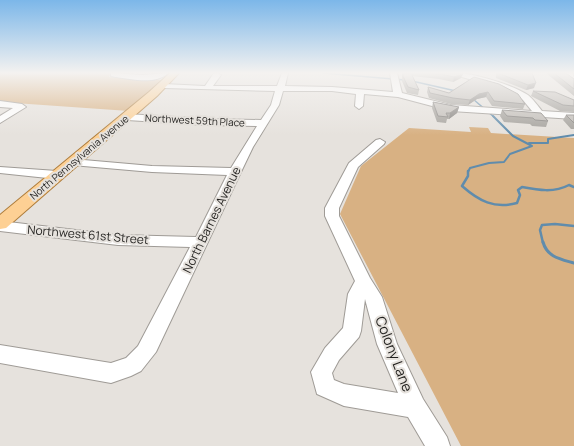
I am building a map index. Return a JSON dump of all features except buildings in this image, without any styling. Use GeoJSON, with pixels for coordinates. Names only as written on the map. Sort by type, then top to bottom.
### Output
{"type":"FeatureCollection","features":[{"type":"Feature","properties":{"kind":"main road","name":"North Pennsylvania Avenue"},"geometry":{"type":"LineString","coordinates":[[0,225],[53,178],[155,94]]}},
{"type":"Feature","properties":{"kind":"street","name":"North Barnes Avenue"},"geometry":{"type":"LineString","coordinates":[[0,354],[111,372],[125,370],[134,365],[149,346],[235,172],[275,105],[278,94]]}},
{"type":"Feature","properties":{"kind":"street"},"geometry":{"type":"LineString","coordinates":[[359,106],[360,94]]}},
{"type":"Feature","properties":{"kind":"street"},"geometry":{"type":"LineString","coordinates":[[387,94],[398,95],[445,107],[574,116]]}},
{"type":"Feature","properties":{"kind":"street"},"geometry":{"type":"LineString","coordinates":[[519,94],[526,98],[540,114]]}},
{"type":"Feature","properties":{"kind":"street"},"geometry":{"type":"LineString","coordinates":[[0,104],[22,107],[1,118]]}},
{"type":"Feature","properties":{"kind":"street","name":"Northwest 59th Place"},"geometry":{"type":"LineString","coordinates":[[127,117],[207,122],[263,123]]}},
{"type":"Feature","properties":{"kind":"street","name":"Colony Lane"},"geometry":{"type":"LineString","coordinates":[[380,142],[353,165],[332,208],[332,216],[363,280],[373,297],[387,344],[415,407],[438,446]]}},
{"type":"Feature","properties":{"kind":"street"},"geometry":{"type":"LineString","coordinates":[[72,162],[167,170],[235,172]]}},
{"type":"Feature","properties":{"kind":"street"},"geometry":{"type":"LineString","coordinates":[[0,170],[53,178]]}},
{"type":"Feature","properties":{"kind":"street"},"geometry":{"type":"LineString","coordinates":[[0,177],[53,178]]}},
{"type":"Feature","properties":{"kind":"street","name":"Northwest 61st Street"},"geometry":{"type":"LineString","coordinates":[[0,225],[118,240],[201,242]]}},
{"type":"Feature","properties":{"kind":"street","name":"Colony Lane"},"geometry":{"type":"LineString","coordinates":[[363,280],[357,294],[352,331],[332,354],[321,372],[325,387],[344,395],[415,407]]}},
{"type":"Feature","properties":{"kind":"shaded area"},"geometry":{"type":"Polygon","coordinates":[[[0,94],[148,94],[129,111],[0,102],[0,94]]]}},
{"type":"Feature","properties":{"kind":"shaded area"},"geometry":{"type":"Polygon","coordinates":[[[469,127],[488,128],[491,133],[574,138],[574,446],[461,446],[340,214],[361,166],[409,128],[471,132],[469,127]]]}},
{"type":"Feature","properties":{"kind":"waterway"},"geometry":{"type":"LineString","coordinates":[[473,99],[494,117]]}},
{"type":"Feature","properties":{"kind":"waterway"},"geometry":{"type":"LineString","coordinates":[[468,172],[470,168],[489,163],[504,162],[510,154],[532,146],[513,136],[494,117]]}},
{"type":"Feature","properties":{"kind":"waterway"},"geometry":{"type":"LineString","coordinates":[[529,143],[548,143],[548,139],[574,135]]}},
{"type":"Feature","properties":{"kind":"waterway"},"geometry":{"type":"LineString","coordinates":[[468,172],[468,176],[462,186],[481,200],[501,205],[517,203],[520,195],[518,190],[522,187],[546,190],[563,188],[569,185],[574,187]]}},
{"type":"Feature","properties":{"kind":"waterway"},"geometry":{"type":"LineString","coordinates":[[543,243],[540,230],[542,225],[555,224],[574,226]]}},
{"type":"Feature","properties":{"kind":"waterway"},"geometry":{"type":"LineString","coordinates":[[543,242],[548,251],[555,257],[574,263]]}}]}
